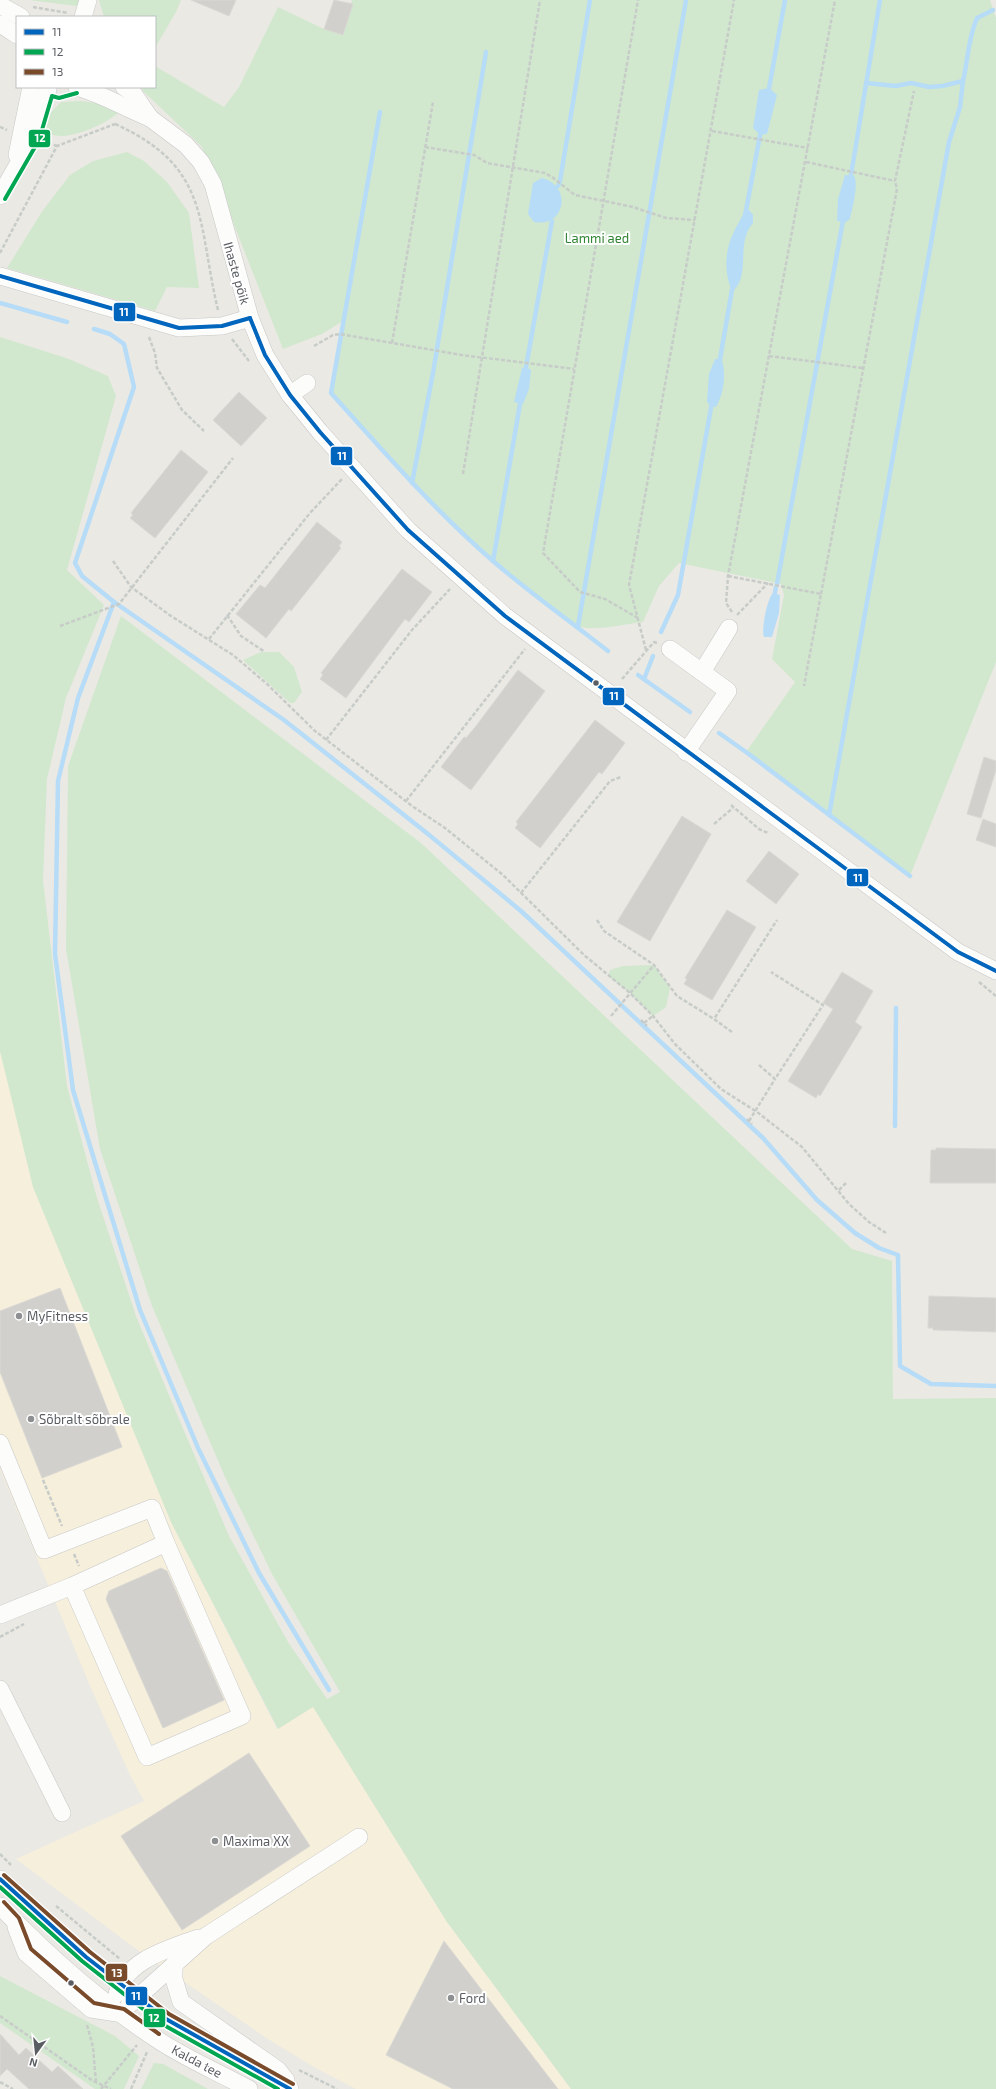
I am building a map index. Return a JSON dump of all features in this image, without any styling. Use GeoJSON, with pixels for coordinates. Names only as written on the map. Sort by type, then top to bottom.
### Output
{"type":"FeatureCollection","features":[{"type":"Feature","properties":{"kind":"street"},"geometry":{"type":"LineString","coordinates":[[83,16],[88,0]]}},
{"type":"Feature","properties":{"kind":"street"},"geometry":{"type":"LineString","coordinates":[[0,5],[24,11]]}},
{"type":"Feature","properties":{"kind":"street"},"geometry":{"type":"LineString","coordinates":[[0,24],[16,34]]}},
{"type":"Feature","properties":{"kind":"street"},"geometry":{"type":"LineString","coordinates":[[14,170],[31,88]]}},
{"type":"Feature","properties":{"kind":"street"},"geometry":{"type":"LineString","coordinates":[[0,196],[33,138],[46,88],[58,92],[72,88]]}},
{"type":"Feature","properties":{"kind":"street","name":"Ihaste põik"},"geometry":{"type":"LineString","coordinates":[[79,88],[101,95],[125,108],[150,118],[186,145],[201,162],[213,184],[250,318],[265,355],[290,395],[320,432],[408,530],[505,616],[686,752],[958,952],[996,971]]}},
{"type":"Feature","properties":{"kind":"street","name":"Ihaste põik"},"geometry":{"type":"LineString","coordinates":[[126,88],[133,93],[150,118]]}},
{"type":"Feature","properties":{"kind":"street"},"geometry":{"type":"LineString","coordinates":[[0,276],[179,328],[222,326],[250,318]]}},
{"type":"Feature","properties":{"kind":"street"},"geometry":{"type":"LineString","coordinates":[[290,395],[307,383]]}},
{"type":"Feature","properties":{"kind":"street"},"geometry":{"type":"LineString","coordinates":[[702,672],[729,628]]}},
{"type":"Feature","properties":{"kind":"street"},"geometry":{"type":"LineString","coordinates":[[670,649],[728,691],[686,752]]}},
{"type":"Feature","properties":{"kind":"street"},"geometry":{"type":"LineString","coordinates":[[0,1443],[44,1550],[152,1508],[242,1716],[147,1757],[72,1586]]}},
{"type":"Feature","properties":{"kind":"street"},"geometry":{"type":"LineString","coordinates":[[0,1615],[19,1609],[166,1543]]}},
{"type":"Feature","properties":{"kind":"street"},"geometry":{"type":"LineString","coordinates":[[0,1622],[19,1609]]}},
{"type":"Feature","properties":{"kind":"street"},"geometry":{"type":"LineString","coordinates":[[0,1689],[62,1813]]}},
{"type":"Feature","properties":{"kind":"street"},"geometry":{"type":"LineString","coordinates":[[121,2014],[137,1997],[206,1936],[359,1837]]}},
{"type":"Feature","properties":{"kind":"street","name":"Kalda tee"},"geometry":{"type":"LineString","coordinates":[[0,1879],[86,1957],[178,2027],[290,2089]]}},
{"type":"Feature","properties":{"kind":"street","name":"Kalda tee"},"geometry":{"type":"LineString","coordinates":[[0,1906],[32,1939],[121,2014],[156,2039],[249,2089]]}},
{"type":"Feature","properties":{"kind":"street"},"geometry":{"type":"LineString","coordinates":[[121,2014],[116,1997],[120,1984],[132,1970],[162,1951],[206,1936]]}},
{"type":"Feature","properties":{"kind":"street"},"geometry":{"type":"LineString","coordinates":[[174,1964],[174,1980],[181,2002],[278,2070],[294,2089]]}},
{"type":"Feature","properties":{"kind":"path"},"geometry":{"type":"LineString","coordinates":[[463,474],[490,301],[496,280],[540,0]]}},
{"type":"Feature","properties":{"kind":"path"},"geometry":{"type":"LineString","coordinates":[[638,0],[543,553],[580,592],[605,599],[638,618]]}},
{"type":"Feature","properties":{"kind":"path"},"geometry":{"type":"LineString","coordinates":[[646,650],[630,585],[712,131],[734,0]]}},
{"type":"Feature","properties":{"kind":"path"},"geometry":{"type":"LineString","coordinates":[[768,583],[736,616],[726,603],[728,576],[835,0]]}},
{"type":"Feature","properties":{"kind":"path"},"geometry":{"type":"LineString","coordinates":[[24,11],[73,16]]}},
{"type":"Feature","properties":{"kind":"path"},"geometry":{"type":"LineString","coordinates":[[804,686],[897,189],[895,181],[914,91]]}},
{"type":"Feature","properties":{"kind":"path"},"geometry":{"type":"LineString","coordinates":[[392,343],[433,102]]}},
{"type":"Feature","properties":{"kind":"path"},"geometry":{"type":"LineString","coordinates":[[0,253],[57,146],[115,124],[125,108]]}},
{"type":"Feature","properties":{"kind":"path"},"geometry":{"type":"LineString","coordinates":[[115,124],[140,135],[167,155],[191,189],[198,208],[222,326],[253,366]]}},
{"type":"Feature","properties":{"kind":"path"},"geometry":{"type":"LineString","coordinates":[[712,131],[808,148]]}},
{"type":"Feature","properties":{"kind":"path"},"geometry":{"type":"LineString","coordinates":[[425,147],[474,155],[487,163],[544,173],[562,184],[575,195],[647,211],[666,218],[695,220]]}},
{"type":"Feature","properties":{"kind":"path"},"geometry":{"type":"LineString","coordinates":[[806,162],[895,181]]}},
{"type":"Feature","properties":{"kind":"path"},"geometry":{"type":"LineString","coordinates":[[146,333],[156,354],[157,368],[182,410],[204,431]]}},
{"type":"Feature","properties":{"kind":"path"},"geometry":{"type":"LineString","coordinates":[[314,346],[333,335],[340,334],[481,357],[574,369]]}},
{"type":"Feature","properties":{"kind":"path"},"geometry":{"type":"LineString","coordinates":[[769,356],[863,368]]}},
{"type":"Feature","properties":{"kind":"path"},"geometry":{"type":"LineString","coordinates":[[60,626],[119,604],[233,458]]}},
{"type":"Feature","properties":{"kind":"path"},"geometry":{"type":"LineString","coordinates":[[209,639],[310,513],[345,476]]}},
{"type":"Feature","properties":{"kind":"path"},"geometry":{"type":"LineString","coordinates":[[113,561],[131,587],[171,616],[233,655],[267,684],[326,740],[406,802],[474,851],[521,893],[584,955],[630,993],[653,1016],[675,1044],[720,1089],[757,1112],[802,1147],[839,1190],[848,1204],[869,1222],[886,1232]]}},
{"type":"Feature","properties":{"kind":"path"},"geometry":{"type":"LineString","coordinates":[[728,576],[821,594]]}},
{"type":"Feature","properties":{"kind":"path"},"geometry":{"type":"LineString","coordinates":[[326,740],[412,630],[452,587]]}},
{"type":"Feature","properties":{"kind":"path"},"geometry":{"type":"LineString","coordinates":[[227,615],[241,636],[265,652]]}},
{"type":"Feature","properties":{"kind":"path"},"geometry":{"type":"LineString","coordinates":[[622,679],[654,642],[670,649]]}},
{"type":"Feature","properties":{"kind":"path"},"geometry":{"type":"LineString","coordinates":[[406,802],[528,647]]}},
{"type":"Feature","properties":{"kind":"path"},"geometry":{"type":"LineString","coordinates":[[521,893],[610,781],[620,777]]}},
{"type":"Feature","properties":{"kind":"path"},"geometry":{"type":"LineString","coordinates":[[728,803],[759,828],[773,835]]}},
{"type":"Feature","properties":{"kind":"path"},"geometry":{"type":"LineString","coordinates":[[714,824],[734,808]]}},
{"type":"Feature","properties":{"kind":"path"},"geometry":{"type":"LineString","coordinates":[[597,920],[604,931],[654,965],[677,996],[732,1032]]}},
{"type":"Feature","properties":{"kind":"path"},"geometry":{"type":"LineString","coordinates":[[714,1019],[777,920]]}},
{"type":"Feature","properties":{"kind":"path"},"geometry":{"type":"LineString","coordinates":[[611,1016],[654,965]]}},
{"type":"Feature","properties":{"kind":"path"},"geometry":{"type":"LineString","coordinates":[[749,1122],[757,1112],[775,1079],[823,1005],[771,972]]}},
{"type":"Feature","properties":{"kind":"path"},"geometry":{"type":"LineString","coordinates":[[973,978],[996,996]]}},
{"type":"Feature","properties":{"kind":"path"},"geometry":{"type":"LineString","coordinates":[[644,1023],[653,1016]]}},
{"type":"Feature","properties":{"kind":"path"},"geometry":{"type":"LineString","coordinates":[[640,1020],[647,1026]]}},
{"type":"Feature","properties":{"kind":"path"},"geometry":{"type":"LineString","coordinates":[[759,1065],[775,1079]]}},
{"type":"Feature","properties":{"kind":"path"},"geometry":{"type":"LineString","coordinates":[[839,1190],[846,1183]]}},
{"type":"Feature","properties":{"kind":"path"},"geometry":{"type":"LineString","coordinates":[[0,2016],[102,2088],[111,2089]]}},
{"type":"Feature","properties":{"kind":"path"},"geometry":{"type":"LineString","coordinates":[[86,2023],[92,2047],[96,2083]]}},
{"type":"Feature","properties":{"kind":"path"},"geometry":{"type":"LineString","coordinates":[[102,2088],[137,2044]]}},
{"type":"Feature","properties":{"kind":"path"},"geometry":{"type":"LineString","coordinates":[[130,2089],[148,2052]]}},
{"type":"Feature","properties":{"kind":"path"},"geometry":{"type":"LineString","coordinates":[[0,2082],[13,2089]]}},
{"type":"Feature","properties":{"kind":"shaded area"},"geometry":{"type":"Polygon","coordinates":[[[0,1051],[33,1187],[171,1522],[277,1729],[313,1707],[447,1922],[571,2089],[356,2089],[314,2067],[268,2039],[139,1951],[16,1859],[144,1801],[130,1775],[91,1688],[0,1469],[0,1051]]]}},
{"type":"Feature","properties":{"kind":"green space"},"geometry":{"type":"Polygon","coordinates":[[[29,0],[88,0],[85,7],[29,0]]]}},
{"type":"Feature","properties":{"kind":"green space"},"geometry":{"type":"Polygon","coordinates":[[[99,0],[181,0],[176,12],[156,46],[156,16],[104,16],[99,0]]]}},
{"type":"Feature","properties":{"kind":"green space","name":"Lammi aed"},"geometry":{"type":"Polygon","coordinates":[[[352,0],[990,0],[996,18],[996,662],[910,876],[746,752],[795,682],[772,659],[784,595],[781,584],[679,563],[659,586],[643,622],[595,628],[576,626],[515,579],[459,529],[407,476],[331,393],[343,321],[322,334],[283,349],[234,225],[220,182],[201,146],[142,90],[143,88],[156,88],[156,67],[224,107],[239,87],[278,7],[324,29],[342,35],[352,0]]]}},
{"type":"Feature","properties":{"kind":"green space"},"geometry":{"type":"Polygon","coordinates":[[[80,101],[97,103],[118,113],[100,125],[77,134],[63,136],[44,133],[49,114],[61,102],[80,101]]]}},
{"type":"Feature","properties":{"kind":"green space"},"geometry":{"type":"Polygon","coordinates":[[[127,152],[144,161],[167,182],[189,213],[199,288],[167,287],[155,311],[7,268],[43,210],[70,175],[93,161],[127,152]]]}},
{"type":"Feature","properties":{"kind":"green space"},"geometry":{"type":"Polygon","coordinates":[[[0,337],[69,359],[108,376],[116,396],[67,570],[104,605],[66,698],[47,779],[43,880],[67,1086],[97,1198],[136,1316],[229,1536],[288,1642],[327,1699],[340,1692],[272,1574],[225,1477],[152,1306],[100,1149],[66,949],[68,766],[121,616],[421,843],[852,1249],[892,1261],[893,1399],[996,1398],[996,2089],[571,2089],[447,1922],[313,1707],[278,1729],[171,1522],[33,1187],[0,1051],[0,337]]]}},
{"type":"Feature","properties":{"kind":"green space"},"geometry":{"type":"Polygon","coordinates":[[[261,652],[279,652],[294,667],[302,692],[294,703],[290,703],[243,660],[261,652]]]}},
{"type":"Feature","properties":{"kind":"green space"},"geometry":{"type":"Polygon","coordinates":[[[654,965],[670,988],[666,1007],[653,1016],[630,993],[608,976],[610,970],[623,966],[654,965]]]}},
{"type":"Feature","properties":{"kind":"green space"},"geometry":{"type":"Polygon","coordinates":[[[0,1976],[115,2036],[139,2056],[124,2089],[95,2089],[0,2023],[0,1976]]]}},
{"type":"Feature","properties":{"kind":"green space"},"geometry":{"type":"Polygon","coordinates":[[[154,2063],[163,2064],[208,2089],[141,2089],[154,2063]]]}},
{"type":"Feature","properties":{"kind":"water"},"geometry":{"type":"Polygon","coordinates":[[[769,88],[777,95],[767,134],[760,135],[753,128],[759,90],[769,88]]]}},
{"type":"Feature","properties":{"kind":"water"},"geometry":{"type":"Polygon","coordinates":[[[845,175],[854,176],[856,185],[850,219],[846,222],[837,221],[838,199],[845,175]]]}},
{"type":"Feature","properties":{"kind":"water"},"geometry":{"type":"Polygon","coordinates":[[[542,178],[552,182],[558,189],[561,197],[561,205],[558,213],[553,219],[545,222],[534,222],[528,214],[533,183],[542,178]]]}},
{"type":"Feature","properties":{"kind":"water"},"geometry":{"type":"Polygon","coordinates":[[[749,210],[753,215],[753,223],[745,239],[742,274],[735,289],[731,288],[727,275],[726,261],[728,247],[744,212],[749,210]]]}},
{"type":"Feature","properties":{"kind":"water"},"geometry":{"type":"Polygon","coordinates":[[[715,359],[722,360],[724,372],[724,384],[716,407],[711,406],[707,402],[709,374],[715,359]]]}},
{"type":"Feature","properties":{"kind":"water"},"geometry":{"type":"Polygon","coordinates":[[[526,367],[531,370],[529,389],[523,404],[514,402],[522,368],[526,367]]]}},
{"type":"Feature","properties":{"kind":"water"},"geometry":{"type":"Polygon","coordinates":[[[773,593],[780,595],[779,613],[772,637],[764,637],[763,628],[765,615],[773,593]]]}},
{"type":"Feature","properties":{"kind":"building"},"geometry":{"type":"Polygon","coordinates":[[[191,0],[236,0],[229,16],[191,0]]]}},
{"type":"Feature","properties":{"kind":"building"},"geometry":{"type":"Polygon","coordinates":[[[334,0],[353,4],[343,35],[324,29],[334,0]]]}},
{"type":"Feature","properties":{"kind":"building"},"geometry":{"type":"Polygon","coordinates":[[[239,392],[267,418],[241,446],[213,420],[239,392]]]}},
{"type":"Feature","properties":{"kind":"building"},"geometry":{"type":"Polygon","coordinates":[[[181,450],[208,472],[155,538],[130,518],[133,515],[131,513],[181,450]]]}},
{"type":"Feature","properties":{"kind":"building"},"geometry":{"type":"Polygon","coordinates":[[[317,522],[342,542],[339,546],[341,548],[291,611],[289,609],[266,638],[236,614],[260,585],[265,588],[317,522]]]}},
{"type":"Feature","properties":{"kind":"building"},"geometry":{"type":"Polygon","coordinates":[[[402,569],[432,592],[409,622],[405,619],[346,698],[320,679],[323,675],[321,673],[402,569]]]}},
{"type":"Feature","properties":{"kind":"building"},"geometry":{"type":"Polygon","coordinates":[[[518,670],[545,691],[471,790],[441,767],[464,737],[466,738],[476,726],[518,670]]]}},
{"type":"Feature","properties":{"kind":"building"},"geometry":{"type":"Polygon","coordinates":[[[595,720],[625,743],[602,774],[599,772],[540,848],[515,828],[518,824],[516,822],[595,720]]]}},
{"type":"Feature","properties":{"kind":"building"},"geometry":{"type":"Polygon","coordinates":[[[984,757],[996,761],[996,770],[981,818],[967,814],[984,757]]]}},
{"type":"Feature","properties":{"kind":"building"},"geometry":{"type":"Polygon","coordinates":[[[682,816],[711,834],[650,941],[617,922],[682,816]]]}},
{"type":"Feature","properties":{"kind":"building"},"geometry":{"type":"Polygon","coordinates":[[[983,819],[996,824],[996,847],[976,840],[983,819]]]}},
{"type":"Feature","properties":{"kind":"building"},"geometry":{"type":"Polygon","coordinates":[[[769,851],[799,874],[776,904],[746,881],[769,851]]]}},
{"type":"Feature","properties":{"kind":"building"},"geometry":{"type":"Polygon","coordinates":[[[727,910],[756,927],[712,1000],[684,984],[687,979],[685,978],[727,910]]]}},
{"type":"Feature","properties":{"kind":"building"},"geometry":{"type":"Polygon","coordinates":[[[842,972],[873,991],[855,1022],[862,1027],[820,1096],[818,1094],[816,1098],[788,1081],[833,1009],[823,1003],[842,972]]]}},
{"type":"Feature","properties":{"kind":"building"},"geometry":{"type":"Polygon","coordinates":[[[936,1148],[996,1149],[996,1183],[930,1183],[931,1150],[936,1150],[936,1148]]]}},
{"type":"Feature","properties":{"kind":"building"},"geometry":{"type":"Polygon","coordinates":[[[60,1288],[122,1447],[42,1478],[0,1372],[0,1311],[60,1288]]]}},
{"type":"Feature","properties":{"kind":"building"},"geometry":{"type":"Polygon","coordinates":[[[929,1296],[996,1298],[996,1332],[933,1330],[933,1328],[928,1328],[929,1296]]]}},
{"type":"Feature","properties":{"kind":"building"},"geometry":{"type":"Polygon","coordinates":[[[161,1568],[167,1571],[224,1700],[163,1728],[106,1599],[109,1591],[161,1568]]]}},
{"type":"Feature","properties":{"kind":"building","name":"Maxima XX"},"geometry":{"type":"Polygon","coordinates":[[[249,1753],[310,1846],[182,1930],[121,1836],[249,1753]]]}},
{"type":"Feature","properties":{"kind":"building","name":"Ford"},"geometry":{"type":"Polygon","coordinates":[[[444,1941],[558,2089],[453,2089],[386,2055],[444,1941]]]}},
{"type":"Feature","properties":{"kind":"building"},"geometry":{"type":"Polygon","coordinates":[[[0,2034],[19,2055],[26,2048],[52,2072],[58,2066],[83,2089],[29,2089],[7,2069],[0,2076],[0,2034]]]}},
{"type":"Feature","properties":{"kind":"waterway"},"geometry":{"type":"LineString","coordinates":[[558,186],[590,0]]}},
{"type":"Feature","properties":{"kind":"waterway"},"geometry":{"type":"LineString","coordinates":[[578,626],[686,0]]}},
{"type":"Feature","properties":{"kind":"waterway"},"geometry":{"type":"LineString","coordinates":[[768,94],[785,0]]}},
{"type":"Feature","properties":{"kind":"waterway"},"geometry":{"type":"LineString","coordinates":[[850,181],[880,0]]}},
{"type":"Feature","properties":{"kind":"waterway"},"geometry":{"type":"LineString","coordinates":[[866,83],[896,86],[911,83],[929,87],[942,86],[963,81],[970,41],[977,18],[993,10]]}},
{"type":"Feature","properties":{"kind":"waterway"},"geometry":{"type":"LineString","coordinates":[[412,483],[433,373],[486,52]]}},
{"type":"Feature","properties":{"kind":"waterway"},"geometry":{"type":"LineString","coordinates":[[829,815],[949,142],[960,107],[963,81]]}},
{"type":"Feature","properties":{"kind":"waterway"},"geometry":{"type":"LineString","coordinates":[[380,112],[331,393],[409,480],[471,542],[521,584],[608,651]]}},
{"type":"Feature","properties":{"kind":"waterway"},"geometry":{"type":"LineString","coordinates":[[745,216],[761,130]]}},
{"type":"Feature","properties":{"kind":"waterway"},"geometry":{"type":"LineString","coordinates":[[777,584],[844,215]]}},
{"type":"Feature","properties":{"kind":"waterway"},"geometry":{"type":"LineString","coordinates":[[526,367],[552,221]]}},
{"type":"Feature","properties":{"kind":"waterway"},"geometry":{"type":"LineString","coordinates":[[719,365],[733,284]]}},
{"type":"Feature","properties":{"kind":"waterway"},"geometry":{"type":"LineString","coordinates":[[0,303],[67,322]]}},
{"type":"Feature","properties":{"kind":"waterway"},"geometry":{"type":"LineString","coordinates":[[94,329],[110,334],[124,344],[134,387],[75,563],[82,576],[114,602],[78,698],[58,781],[55,954],[73,1090],[140,1310],[198,1448],[259,1573],[329,1690]]}},
{"type":"Feature","properties":{"kind":"waterway"},"geometry":{"type":"LineString","coordinates":[[661,632],[678,595],[712,402]]}},
{"type":"Feature","properties":{"kind":"waterway"},"geometry":{"type":"LineString","coordinates":[[493,561],[520,404]]}},
{"type":"Feature","properties":{"kind":"waterway"},"geometry":{"type":"LineString","coordinates":[[774,598],[776,587]]}},
{"type":"Feature","properties":{"kind":"waterway"},"geometry":{"type":"LineString","coordinates":[[114,602],[284,720],[428,834],[521,911],[763,1138],[817,1200],[855,1233],[879,1248],[898,1255],[900,1366],[931,1384],[996,1386]]}},
{"type":"Feature","properties":{"kind":"waterway"},"geometry":{"type":"LineString","coordinates":[[644,679],[653,656]]}},
{"type":"Feature","properties":{"kind":"waterway"},"geometry":{"type":"LineString","coordinates":[[638,675],[690,712]]}},
{"type":"Feature","properties":{"kind":"waterway"},"geometry":{"type":"LineString","coordinates":[[719,733],[910,876]]}},
{"type":"Feature","properties":{"kind":"waterway"},"geometry":{"type":"LineString","coordinates":[[895,1126],[896,1008]]}},
{"type":"Feature","properties":{"kind":"transit line","name":"12"},"geometry":{"type":"LineString","coordinates":[[5,199],[39,140],[52,96],[59,98],[77,93]]}},
{"type":"Feature","properties":{"kind":"transit line","name":"11"},"geometry":{"type":"LineString","coordinates":[[0,276],[179,328],[222,326],[250,318]]}},
{"type":"Feature","properties":{"kind":"transit line","name":"11"},"geometry":{"type":"LineString","coordinates":[[250,318],[265,355],[290,395],[320,432],[408,530],[505,616],[958,952],[996,971]]}},
{"type":"Feature","properties":{"kind":"transit line","name":"13"},"geometry":{"type":"LineString","coordinates":[[4,1875],[90,1952],[169,2014],[293,2084]]}},
{"type":"Feature","properties":{"kind":"transit line","name":"11"},"geometry":{"type":"LineString","coordinates":[[0,1879],[86,1957],[166,2019],[290,2089]]}},
{"type":"Feature","properties":{"kind":"transit line","name":"12"},"geometry":{"type":"LineString","coordinates":[[0,1887],[82,1961],[162,2024],[278,2089]]}},
{"type":"Feature","properties":{"kind":"transit line","name":"13"},"geometry":{"type":"LineString","coordinates":[[4,1902],[19,1918],[31,1949],[94,2003],[124,2009],[159,2034]]}},
{"type":"Feature","properties":{"kind":"place","name":"MyFitness"},"geometry":{"type":"Point","coordinates":[19,1316]}},
{"type":"Feature","properties":{"kind":"place","name":"Sõbralt sõbrale"},"geometry":{"type":"Point","coordinates":[31,1419]}},
{"type":"Feature","properties":{"kind":"place","name":"Maxima XX"},"geometry":{"type":"Point","coordinates":[215,1841]}},
{"type":"Feature","properties":{"kind":"place","name":"Ford"},"geometry":{"type":"Point","coordinates":[451,1998]}}]}
